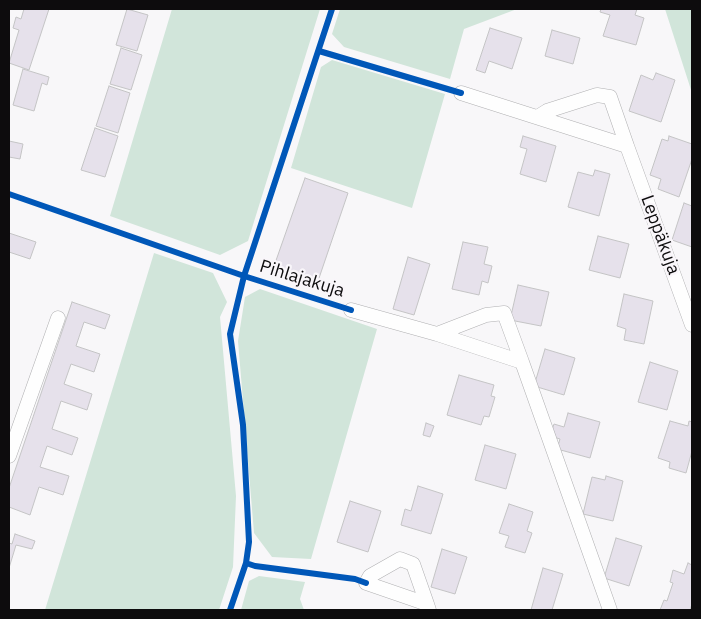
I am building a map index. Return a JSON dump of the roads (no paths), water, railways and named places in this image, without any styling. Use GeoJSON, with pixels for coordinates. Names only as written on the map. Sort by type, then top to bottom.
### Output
{"type":"FeatureCollection","features":[{"type":"Feature","properties":{"kind":"street"},"geometry":{"type":"LineString","coordinates":[[461,93],[539,116],[627,146]]}},
{"type":"Feature","properties":{"kind":"street","name":"Leppäkuja"},"geometry":{"type":"LineString","coordinates":[[539,116],[547,111],[597,95],[610,97],[692,325]]}},
{"type":"Feature","properties":{"kind":"street","name":"Pihlajakuja"},"geometry":{"type":"LineString","coordinates":[[350,310],[437,334],[522,362]]}},
{"type":"Feature","properties":{"kind":"street"},"geometry":{"type":"LineString","coordinates":[[437,334],[486,314],[504,313],[610,610]]}},
{"type":"Feature","properties":{"kind":"street"},"geometry":{"type":"LineString","coordinates":[[9,456],[58,318]]}}]}
